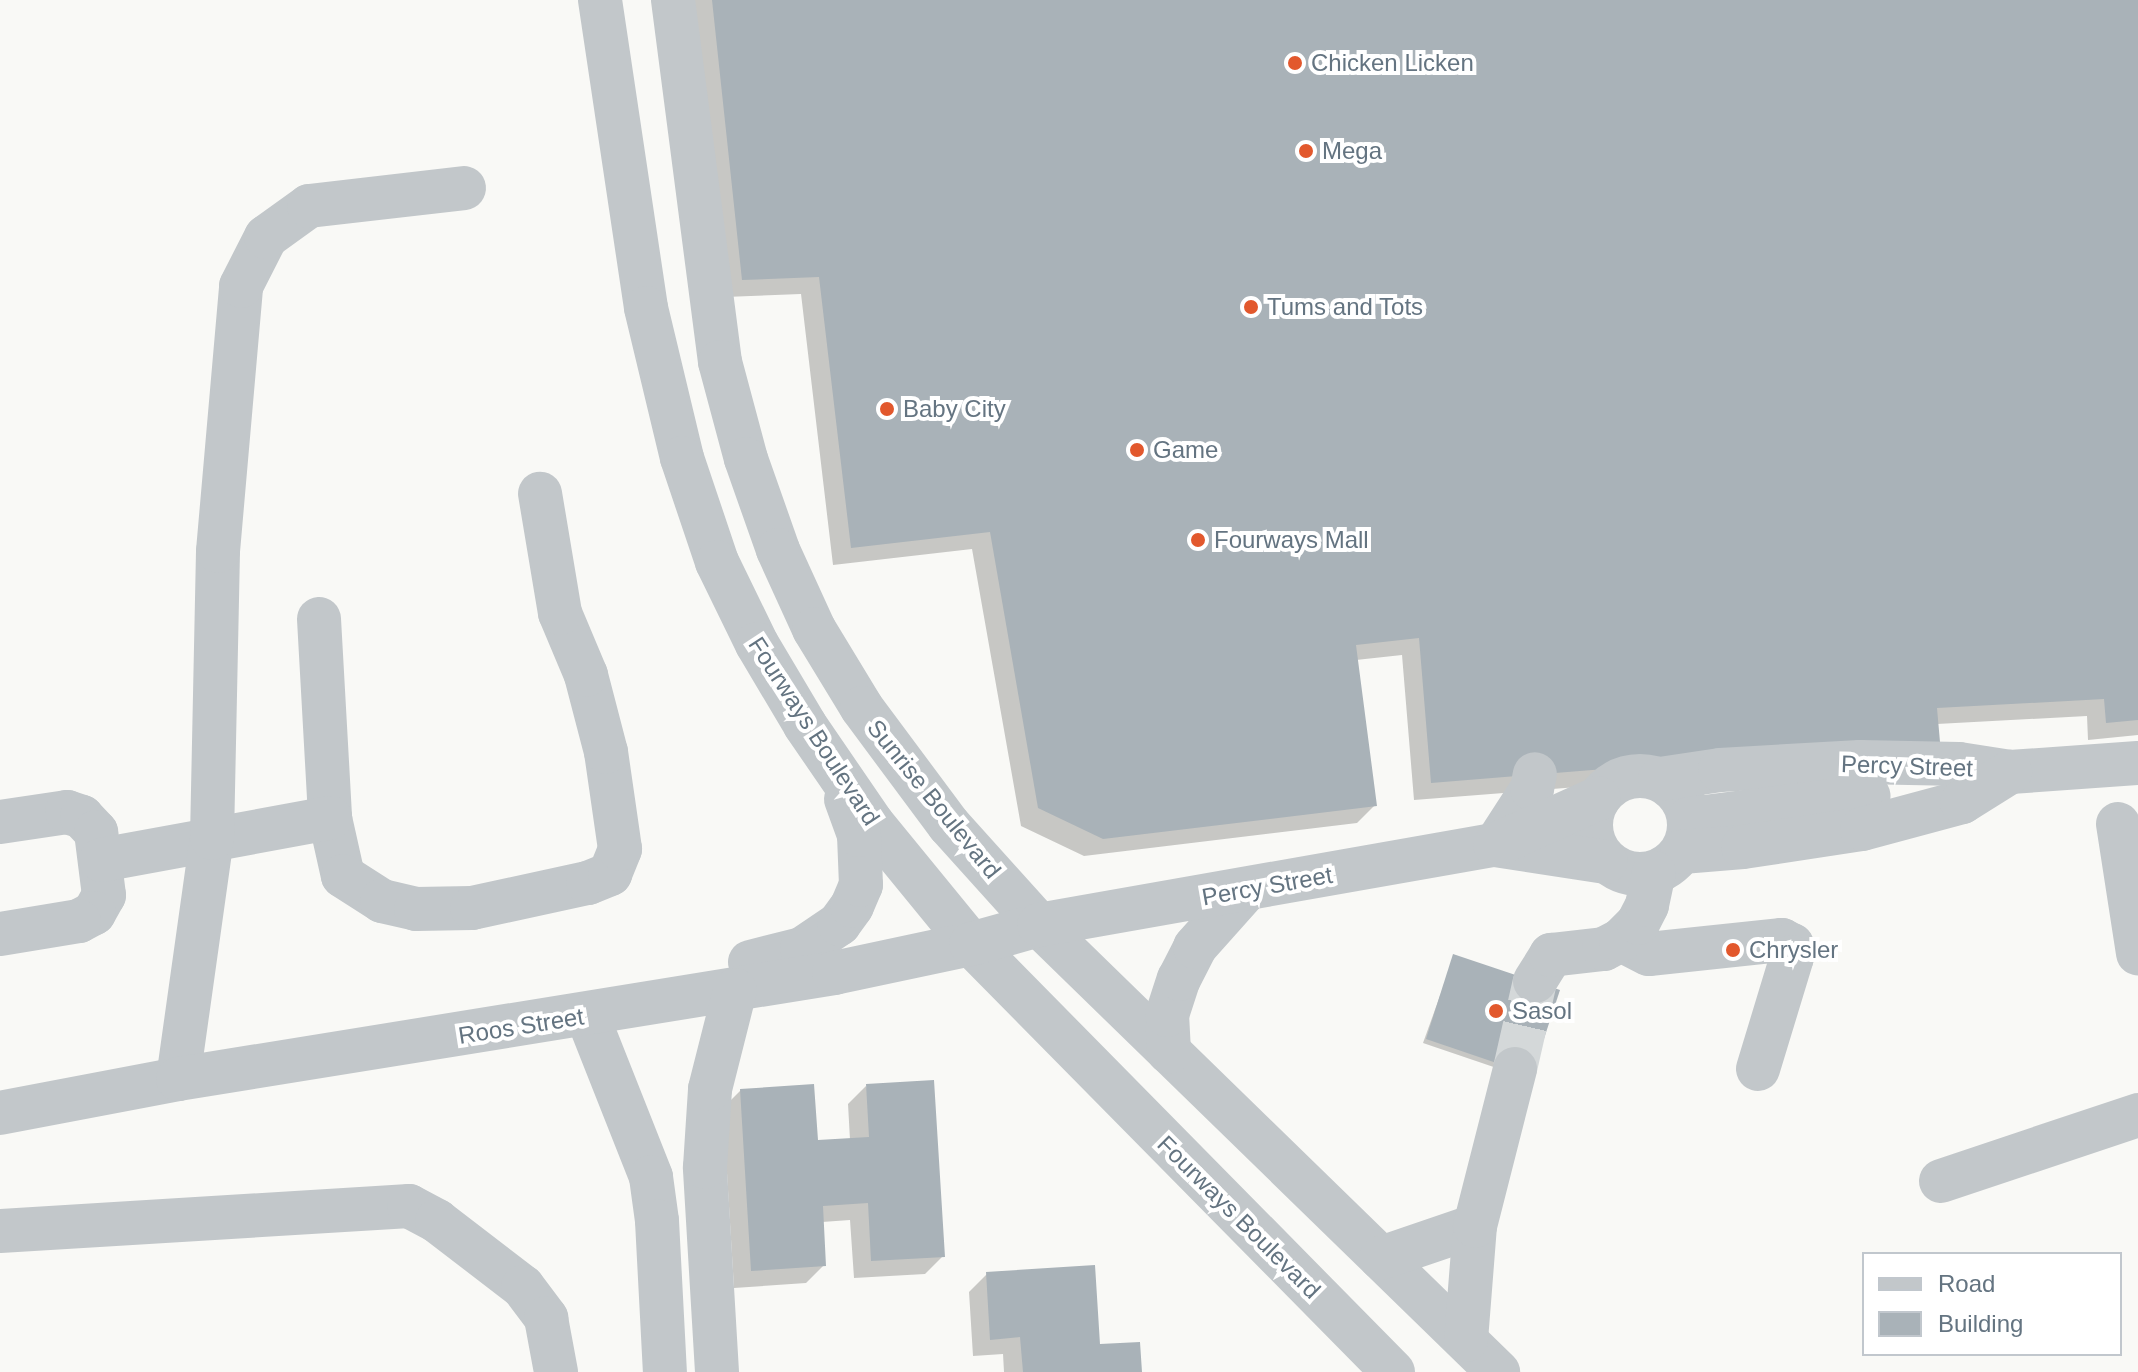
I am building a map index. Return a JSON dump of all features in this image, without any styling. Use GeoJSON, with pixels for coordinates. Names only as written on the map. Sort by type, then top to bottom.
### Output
{"type":"FeatureCollection","features":[{"type":"Feature","properties":{"kind":"street","name":"Fourways Boulevard"},"geometry":{"type":"LineString","coordinates":[[600,0],[646,308],[682,458],[717,562],[744,617],[835,771],[872,823],[971,944],[1393,1372]]}},
{"type":"Feature","properties":{"kind":"street","name":"Sunrise Boulevard"},"geometry":{"type":"LineString","coordinates":[[673,0],[720,362],[746,459],[778,550],[814,629],[862,708],[949,825],[1039,925]]}},
{"type":"Feature","properties":{"kind":"street"},"geometry":{"type":"LineString","coordinates":[[178,1079],[212,838],[218,551],[241,286],[266,237],[309,206],[464,188]]}},
{"type":"Feature","properties":{"kind":"street"},"geometry":{"type":"LineString","coordinates":[[319,619],[330,818],[343,876],[382,901],[416,909],[472,908],[588,883],[610,874],[620,849],[606,752],[586,675],[560,613],[540,494]]}},
{"type":"Feature","properties":{"kind":"street","name":"Percy Street"},"geometry":{"type":"LineString","coordinates":[[1039,925],[1495,845],[1599,798],[1610,785],[1626,777],[1642,775],[1660,779],[1720,770],[1860,762],[1959,764],[2010,772],[2138,763]]}},
{"type":"Feature","properties":{"kind":"street"},"geometry":{"type":"LineString","coordinates":[[690,997],[724,971],[802,949],[839,924],[852,906],[861,885],[859,835],[835,771]]}},
{"type":"Feature","properties":{"kind":"street","name":"Percy Street"},"geometry":{"type":"LineString","coordinates":[[1495,845],[1606,862],[1620,871],[1637,875],[1675,848],[1743,847],[1862,829],[1962,802],[2010,772]]}},
{"type":"Feature","properties":{"kind":"street"},"geometry":{"type":"LineString","coordinates":[[1495,845],[1532,789],[1535,774]]}},
{"type":"Feature","properties":{"kind":"street"},"geometry":{"type":"LineString","coordinates":[[1535,981],[1551,955],[1604,949],[1621,940],[1638,923],[1675,848],[1679,795],[1660,779]]}},
{"type":"Feature","properties":{"kind":"street"},"geometry":{"type":"LineString","coordinates":[[1675,848],[1869,796]]}},
{"type":"Feature","properties":{"kind":"street"},"geometry":{"type":"LineString","coordinates":[[1599,798],[1592,814],[1591,831],[1606,862]]}},
{"type":"Feature","properties":{"kind":"street"},"geometry":{"type":"LineString","coordinates":[[0,822],[67,812],[82,817],[96,832],[104,895],[94,913],[79,921],[0,934]]}},
{"type":"Feature","properties":{"kind":"street"},"geometry":{"type":"LineString","coordinates":[[101,860],[330,818]]}},
{"type":"Feature","properties":{"kind":"street"},"geometry":{"type":"LineString","coordinates":[[2118,824],[2138,953]]}},
{"type":"Feature","properties":{"kind":"street"},"geometry":{"type":"LineString","coordinates":[[1169,1052],[1167,1015],[1179,979],[1195,947],[1246,890]]}},
{"type":"Feature","properties":{"kind":"street"},"geometry":{"type":"LineString","coordinates":[[1039,925],[1498,1372]]}},
{"type":"Feature","properties":{"kind":"street","name":"Roos Street"},"geometry":{"type":"LineString","coordinates":[[0,1113],[178,1079],[735,990],[971,944],[1039,925]]}},
{"type":"Feature","properties":{"kind":"street"},"geometry":{"type":"LineString","coordinates":[[1621,940],[1649,954],[1782,940],[1792,945],[1792,957],[1758,1069]]}},
{"type":"Feature","properties":{"kind":"street"},"geometry":{"type":"LineString","coordinates":[[717,1372],[705,1167],[710,1089],[735,990]]}},
{"type":"Feature","properties":{"kind":"street"},"geometry":{"type":"LineString","coordinates":[[587,1015],[651,1177],[657,1221],[665,1372]]}},
{"type":"Feature","properties":{"kind":"street"},"geometry":{"type":"LineString","coordinates":[[1466,1340],[1475,1226],[1515,1069]]}},
{"type":"Feature","properties":{"kind":"street"},"geometry":{"type":"LineString","coordinates":[[1941,1181],[2138,1115]]}},
{"type":"Feature","properties":{"kind":"street"},"geometry":{"type":"LineString","coordinates":[[651,1177],[705,1167]]}},
{"type":"Feature","properties":{"kind":"street"},"geometry":{"type":"LineString","coordinates":[[0,1231],[409,1206],[437,1221],[523,1287],[546,1318],[556,1372]]}},
{"type":"Feature","properties":{"kind":"street"},"geometry":{"type":"LineString","coordinates":[[1381,1258],[1475,1226]]}},
{"type":"Feature","properties":{"kind":"building"},"geometry":{"type":"Polygon","coordinates":[[[712,0],[2138,0],[2138,720],[2106,723],[2104,699],[1937,708],[1940,742],[1431,783],[1419,638],[1356,645],[1377,806],[1103,839],[1038,808],[990,532],[851,548],[819,277],[742,280],[712,0]]]}},
{"type":"Feature","properties":{"kind":"building"},"geometry":{"type":"Polygon","coordinates":[[[1453,954],[1560,990],[1532,1075],[1426,1039],[1453,954]]]}},
{"type":"Feature","properties":{"kind":"building"},"geometry":{"type":"Polygon","coordinates":[[[934,1080],[945,1257],[871,1261],[868,1203],[823,1206],[826,1266],[751,1271],[740,1089],[814,1084],[818,1140],[869,1137],[866,1084],[934,1080]]]}},
{"type":"Feature","properties":{"kind":"building"},"geometry":{"type":"Polygon","coordinates":[[[1095,1265],[1100,1344],[1140,1342],[1142,1372],[1023,1372],[1020,1337],[990,1340],[986,1272],[1095,1265]]]}},
{"type":"Feature","properties":{"kind":"tunnel"},"geometry":{"type":"LineString","coordinates":[[1515,1069],[1535,981]]}},
{"type":"Feature","properties":{"kind":"place","name":"Chicken Licken"},"geometry":{"type":"Point","coordinates":[1295,63]}},
{"type":"Feature","properties":{"kind":"place","name":"Mega"},"geometry":{"type":"Point","coordinates":[1306,151]}},
{"type":"Feature","properties":{"kind":"place","name":"Tums and Tots"},"geometry":{"type":"Point","coordinates":[1251,307]}},
{"type":"Feature","properties":{"kind":"place","name":"Baby City"},"geometry":{"type":"Point","coordinates":[887,409]}},
{"type":"Feature","properties":{"kind":"place","name":"Game"},"geometry":{"type":"Point","coordinates":[1137,450]}},
{"type":"Feature","properties":{"kind":"place","name":"Fourways Mall"},"geometry":{"type":"Point","coordinates":[1198,540]}},
{"type":"Feature","properties":{"kind":"place","name":"Chrysler"},"geometry":{"type":"Point","coordinates":[1733,950]}},
{"type":"Feature","properties":{"kind":"place","name":"Sasol"},"geometry":{"type":"Point","coordinates":[1496,1011]}}]}
